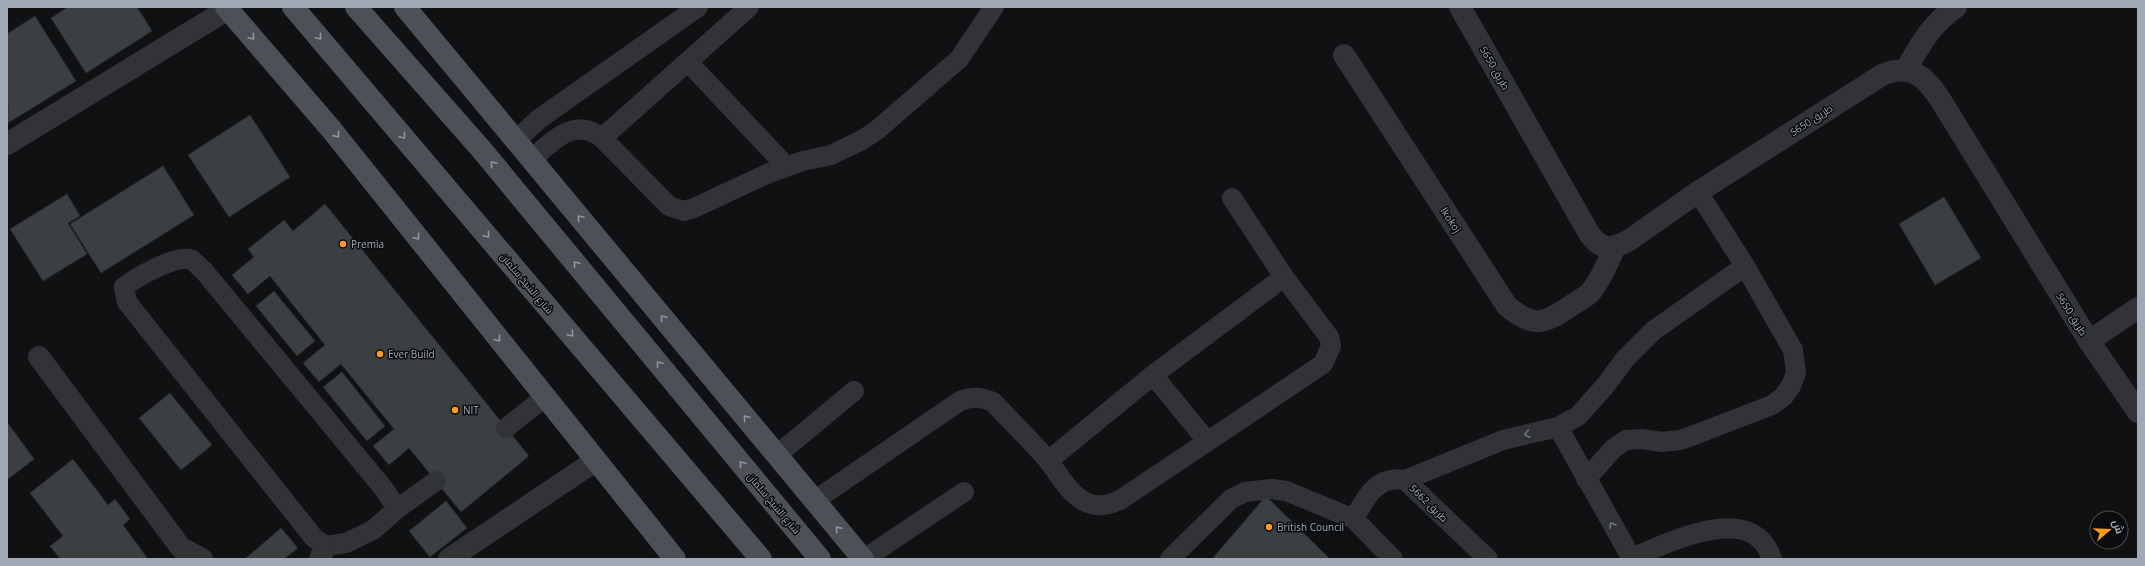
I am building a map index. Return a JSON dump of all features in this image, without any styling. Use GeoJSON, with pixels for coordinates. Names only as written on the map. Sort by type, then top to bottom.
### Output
{"type":"FeatureCollection","features":[{"type":"Feature","properties":{"kind":"main road","name":"شارع الشيخ سلمان"},"geometry":{"type":"LineString","coordinates":[[294,7],[761,559]]}},
{"type":"Feature","properties":{"kind":"main road","name":"شارع الشيخ سلمان"},"geometry":{"type":"LineString","coordinates":[[356,7],[481,148],[820,559]]}},
{"type":"Feature","properties":{"kind":"main road"},"geometry":{"type":"LineString","coordinates":[[405,7],[777,455],[814,502],[863,559]]}},
{"type":"Feature","properties":{"kind":"main road"},"geometry":{"type":"LineString","coordinates":[[227,8],[331,129],[595,461],[675,559]]}},
{"type":"Feature","properties":{"kind":"street","name":"طريق 5650"},"geometry":{"type":"LineString","coordinates":[[1460,7],[1590,235],[1598,244],[1607,247],[1615,247],[1628,241],[1698,192],[1882,74],[1890,71],[1910,71],[1929,82],[2089,341],[2138,412]]}},
{"type":"Feature","properties":{"kind":"street"},"geometry":{"type":"LineString","coordinates":[[1905,71],[1927,33],[1944,16],[1956,7]]}},
{"type":"Feature","properties":{"kind":"street"},"geometry":{"type":"LineString","coordinates":[[7,144],[227,8]]}},
{"type":"Feature","properties":{"kind":"street","name":"lkokoj"},"geometry":{"type":"LineString","coordinates":[[1344,55],[1507,306],[1521,318],[1542,321],[1552,319],[1589,293],[1603,272],[1615,247]]}},
{"type":"Feature","properties":{"kind":"street"},"geometry":{"type":"LineString","coordinates":[[2089,341],[2138,308]]}},
{"type":"Feature","properties":{"kind":"street"},"geometry":{"type":"LineString","coordinates":[[39,357],[181,548],[202,559]]}},
{"type":"Feature","properties":{"kind":"street"},"geometry":{"type":"LineString","coordinates":[[449,559],[595,461]]}},
{"type":"Feature","properties":{"kind":"lane"},"geometry":{"type":"LineString","coordinates":[[516,140],[540,119],[698,7]]}},
{"type":"Feature","properties":{"kind":"lane"},"geometry":{"type":"LineString","coordinates":[[602,138],[749,7]]}},
{"type":"Feature","properties":{"kind":"lane"},"geometry":{"type":"LineString","coordinates":[[532,159],[559,137],[570,131],[585,129],[594,132],[602,138],[669,206],[676,210],[684,211],[694,208],[769,173],[831,155],[862,140],[877,130],[959,59],[994,7]]}},
{"type":"Feature","properties":{"kind":"lane"},"geometry":{"type":"LineString","coordinates":[[688,62],[786,167]]}},
{"type":"Feature","properties":{"kind":"lane"},"geometry":{"type":"LineString","coordinates":[[1586,479],[1614,448],[1626,440],[1642,439],[1662,442],[1680,440],[1772,405],[1783,397],[1791,386],[1796,373],[1793,350],[1745,266],[1698,192]]}},
{"type":"Feature","properties":{"kind":"lane"},"geometry":{"type":"LineString","coordinates":[[814,502],[960,401],[972,397],[983,398],[993,402],[1048,461],[1073,493],[1081,500],[1101,506],[1120,500],[1323,364],[1328,356],[1331,346],[1329,337],[1284,277],[1232,198]]}},
{"type":"Feature","properties":{"kind":"lane"},"geometry":{"type":"LineString","coordinates":[[397,509],[384,490],[204,271],[191,260],[178,259],[134,278],[124,287],[127,302],[314,538],[323,552],[373,530],[397,509],[436,481]]}},
{"type":"Feature","properties":{"kind":"lane"},"geometry":{"type":"LineString","coordinates":[[1405,480],[1503,440],[1558,427],[1578,416],[1605,386],[1625,359],[1653,331],[1745,266]]}},
{"type":"Feature","properties":{"kind":"lane"},"geometry":{"type":"LineString","coordinates":[[1048,461],[1152,375],[1284,277]]}},
{"type":"Feature","properties":{"kind":"lane"},"geometry":{"type":"LineString","coordinates":[[1152,375],[1207,441]]}},
{"type":"Feature","properties":{"kind":"lane"},"geometry":{"type":"LineString","coordinates":[[777,455],[854,391]]}},
{"type":"Feature","properties":{"kind":"lane"},"geometry":{"type":"LineString","coordinates":[[506,428],[545,397]]}},
{"type":"Feature","properties":{"kind":"lane"},"geometry":{"type":"LineString","coordinates":[[1558,427],[1631,559],[1702,532],[1728,528],[1750,531],[1756,534],[1764,542],[1772,559]]}},
{"type":"Feature","properties":{"kind":"lane","name":"طريق 5662"},"geometry":{"type":"LineString","coordinates":[[1354,519],[1366,496],[1374,488],[1384,482],[1397,478],[1405,480],[1488,559]]}},
{"type":"Feature","properties":{"kind":"lane"},"geometry":{"type":"LineString","coordinates":[[1170,559],[1219,509],[1231,499],[1246,492],[1258,489],[1286,491],[1354,519],[1393,559]]}},
{"type":"Feature","properties":{"kind":"lane"},"geometry":{"type":"LineString","coordinates":[[863,559],[964,492]]}},
{"type":"Feature","properties":{"kind":"building"},"geometry":{"type":"Polygon","coordinates":[[[68,7],[137,7],[152,31],[86,73],[51,18],[68,7]]]}},
{"type":"Feature","properties":{"kind":"building"},"geometry":{"type":"Polygon","coordinates":[[[35,16],[76,81],[8,123],[7,34],[35,16]]]}},
{"type":"Feature","properties":{"kind":"building"},"geometry":{"type":"Polygon","coordinates":[[[250,115],[290,177],[229,217],[188,155],[250,115]]]}},
{"type":"Feature","properties":{"kind":"building"},"geometry":{"type":"Polygon","coordinates":[[[163,166],[194,215],[101,273],[70,224],[163,166]]]}},
{"type":"Feature","properties":{"kind":"building"},"geometry":{"type":"Polygon","coordinates":[[[67,194],[80,216],[68,223],[87,254],[43,281],[10,229],[67,194]]]}},
{"type":"Feature","properties":{"kind":"building"},"geometry":{"type":"Polygon","coordinates":[[[1944,197],[1981,258],[1935,285],[1899,224],[1944,197]]]}},
{"type":"Feature","properties":{"kind":"building","name":"Ever Build"},"geometry":{"type":"Polygon","coordinates":[[[325,204],[529,456],[461,512],[409,448],[389,465],[373,446],[394,429],[341,364],[319,382],[303,363],[325,345],[270,276],[248,294],[232,275],[254,257],[248,249],[284,220],[293,231],[325,204]]]}},
{"type":"Feature","properties":{"kind":"building"},"geometry":{"type":"Polygon","coordinates":[[[274,291],[315,341],[297,356],[256,306],[274,291]]]}},
{"type":"Feature","properties":{"kind":"building"},"geometry":{"type":"Polygon","coordinates":[[[342,372],[385,426],[367,441],[323,387],[342,372]]]}},
{"type":"Feature","properties":{"kind":"building"},"geometry":{"type":"Polygon","coordinates":[[[170,393],[212,445],[181,470],[139,418],[170,393]]]}},
{"type":"Feature","properties":{"kind":"building"},"geometry":{"type":"Polygon","coordinates":[[[7,422],[34,459],[7,480],[7,422]]]}},
{"type":"Feature","properties":{"kind":"building"},"geometry":{"type":"Polygon","coordinates":[[[73,459],[108,505],[115,499],[130,519],[123,525],[148,559],[60,559],[50,546],[63,536],[30,493],[73,459]]]}},
{"type":"Feature","properties":{"kind":"building","name":"British Council"},"geometry":{"type":"Polygon","coordinates":[[[1266,496],[1330,559],[1212,559],[1266,496]]]}},
{"type":"Feature","properties":{"kind":"building"},"geometry":{"type":"Polygon","coordinates":[[[446,501],[467,528],[430,557],[409,531],[446,501]]]}},
{"type":"Feature","properties":{"kind":"building"},"geometry":{"type":"Polygon","coordinates":[[[281,528],[298,548],[284,559],[246,558],[281,528]]]}},
{"type":"Feature","properties":{"kind":"place","name":"Premia"},"geometry":{"type":"Point","coordinates":[343,244]}},
{"type":"Feature","properties":{"kind":"place","name":"Ever Build"},"geometry":{"type":"Point","coordinates":[380,354]}},
{"type":"Feature","properties":{"kind":"place","name":"NIT"},"geometry":{"type":"Point","coordinates":[455,410]}},
{"type":"Feature","properties":{"kind":"place","name":"British Council"},"geometry":{"type":"Point","coordinates":[1269,527]}}]}
